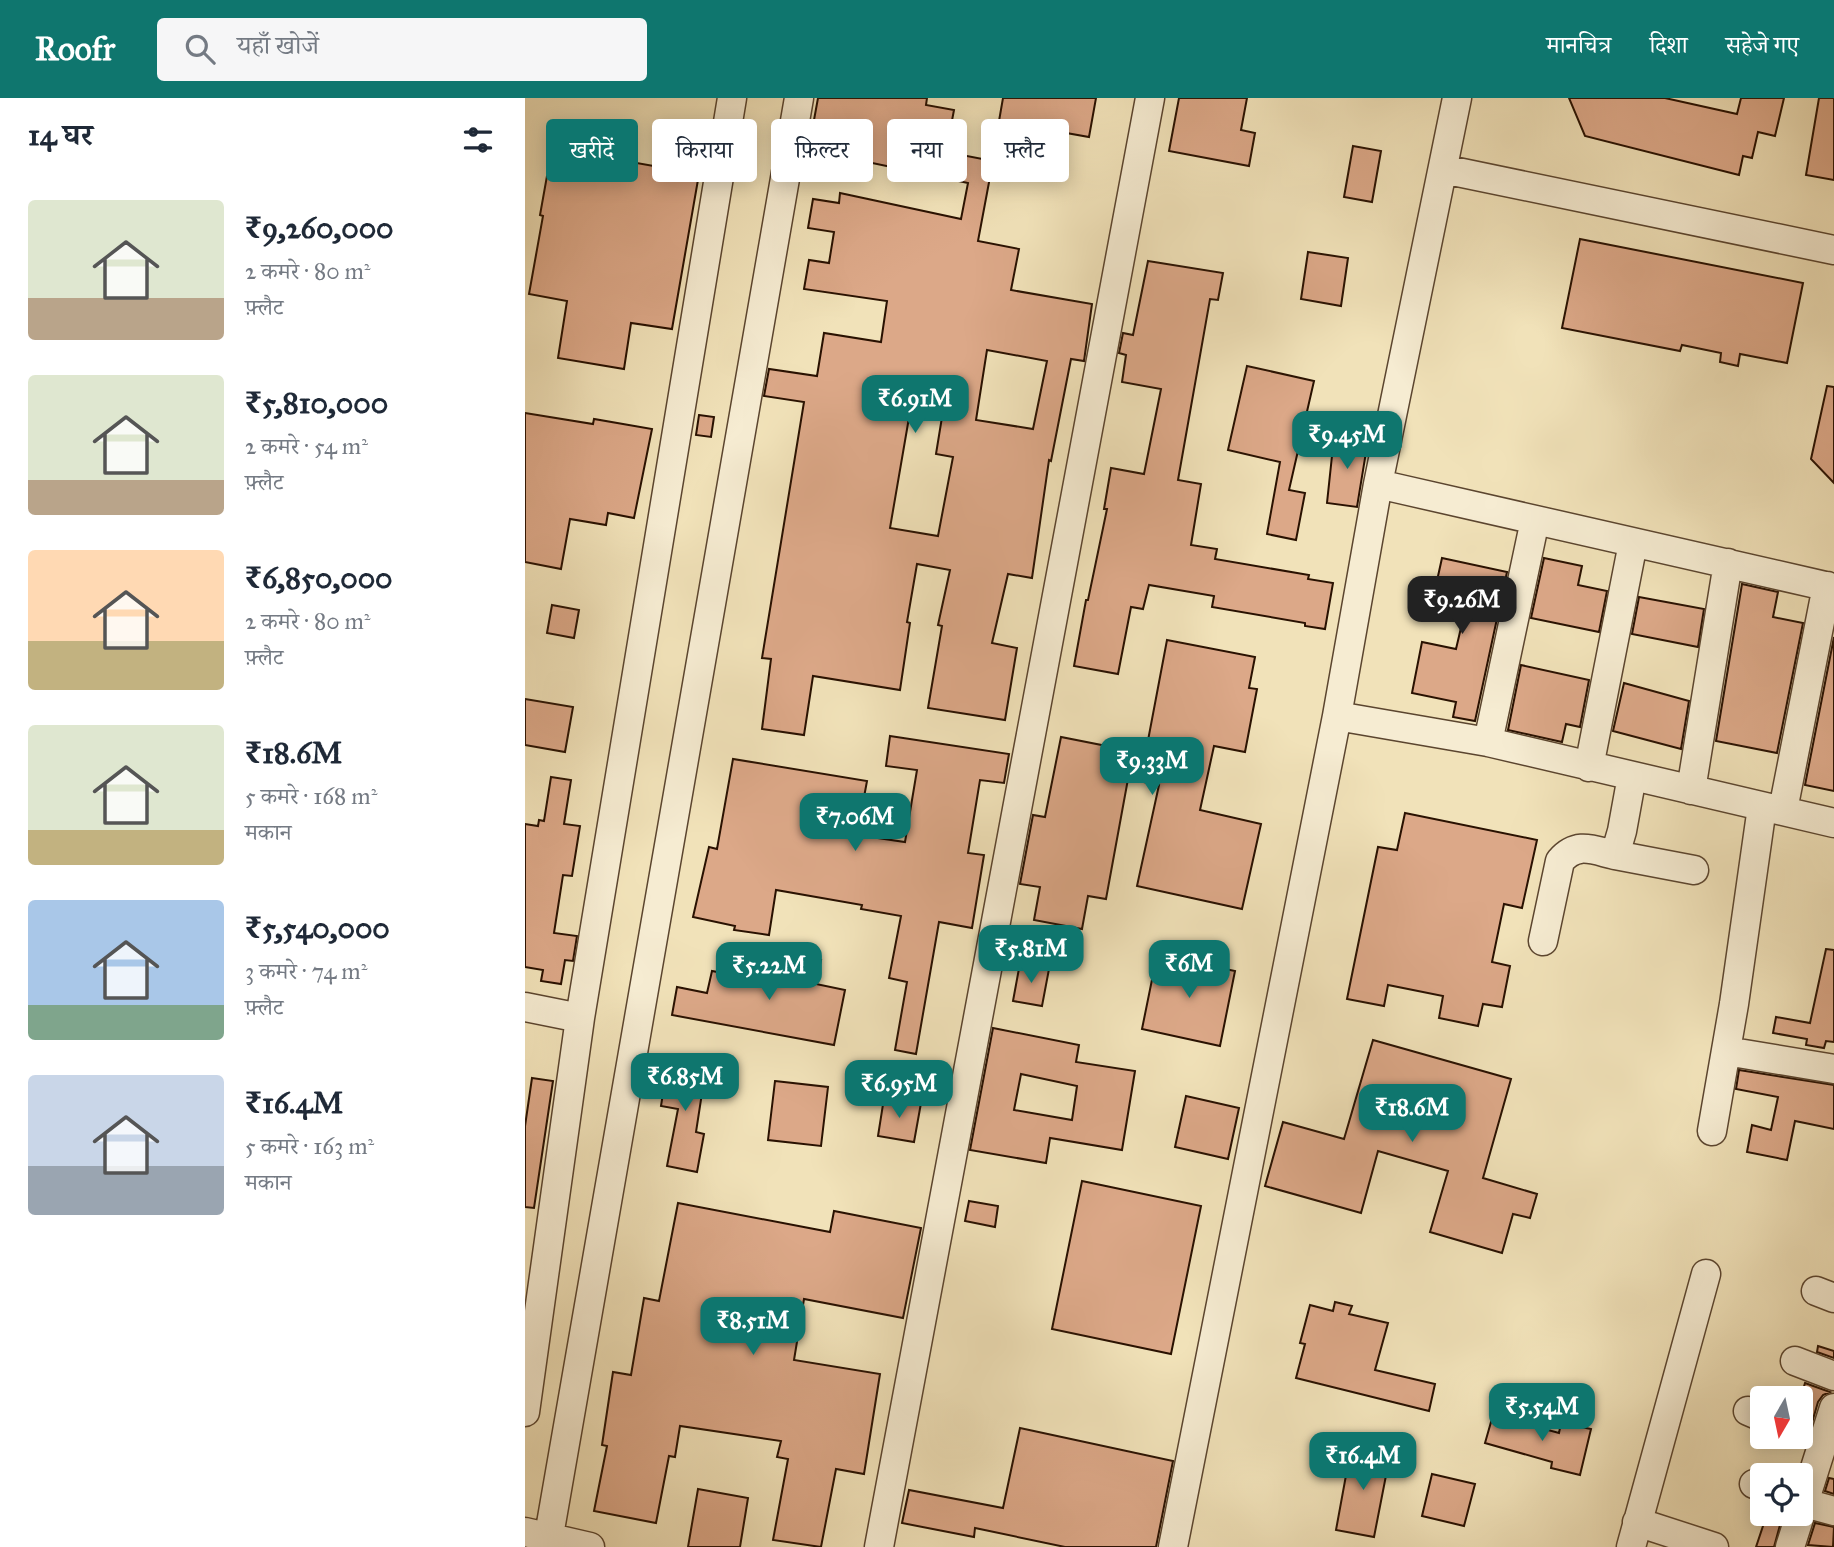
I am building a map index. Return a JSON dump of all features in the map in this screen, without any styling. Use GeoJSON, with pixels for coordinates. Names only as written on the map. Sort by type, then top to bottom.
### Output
{"type":"FeatureCollection","features":[{"type":"Feature","properties":{"kind":"street"},"geometry":{"type":"LineString","coordinates":[[525,1412],[580,1018],[732,98]]}},
{"type":"Feature","properties":{"kind":"street"},"geometry":{"type":"LineString","coordinates":[[590,1547],[540,1539],[799,98]]}},
{"type":"Feature","properties":{"kind":"street"},"geometry":{"type":"LineString","coordinates":[[879,1547],[1150,98]]}},
{"type":"Feature","properties":{"kind":"street"},"geometry":{"type":"LineString","coordinates":[[1173,1547],[1337,716],[1378,484],[1457,98]]}},
{"type":"Feature","properties":{"kind":"street"},"geometry":{"type":"LineString","coordinates":[[1443,169],[1834,250]]}},
{"type":"Feature","properties":{"kind":"street"},"geometry":{"type":"LineString","coordinates":[[1378,484],[1831,587],[1773,808],[1712,1130]]}},
{"type":"Feature","properties":{"kind":"street"},"geometry":{"type":"LineString","coordinates":[[1488,742],[1535,520]]}},
{"type":"Feature","properties":{"kind":"street"},"geometry":{"type":"LineString","coordinates":[[1589,767],[1633,543]]}},
{"type":"Feature","properties":{"kind":"street"},"geometry":{"type":"LineString","coordinates":[[1691,790],[1728,563]]}},
{"type":"Feature","properties":{"kind":"street"},"geometry":{"type":"LineString","coordinates":[[1337,716],[1488,742],[1834,823]]}},
{"type":"Feature","properties":{"kind":"street"},"geometry":{"type":"LineString","coordinates":[[1615,855],[1632,776]]}},
{"type":"Feature","properties":{"kind":"street"},"geometry":{"type":"LineString","coordinates":[[1543,941],[1560,861],[1569,851],[1581,848],[1694,870]]}},
{"type":"Feature","properties":{"kind":"street"},"geometry":{"type":"LineString","coordinates":[[525,1007],[580,1018]]}},
{"type":"Feature","properties":{"kind":"street"},"geometry":{"type":"LineString","coordinates":[[1726,1051],[1834,1069]]}},
{"type":"Feature","properties":{"kind":"street"},"geometry":{"type":"LineString","coordinates":[[1706,1274],[1634,1535],[1714,1547]]}},
{"type":"Feature","properties":{"kind":"street"},"geometry":{"type":"LineString","coordinates":[[1795,1362],[1834,1376]]}},
{"type":"Feature","properties":{"kind":"street"},"geometry":{"type":"LineString","coordinates":[[1813,1436],[1834,1408]]}},
{"type":"Feature","properties":{"kind":"street"},"geometry":{"type":"LineString","coordinates":[[1813,1506],[1834,1511]]}},
{"type":"Feature","properties":{"kind":"street"},"geometry":{"type":"LineString","coordinates":[[1790,1547],[1796,1526]]}},
{"type":"Feature","properties":{"kind":"building"},"geometry":{"type":"Polygon","coordinates":[[[818,98],[927,98],[926,105],[954,110],[952,119],[887,119],[887,166],[873,163],[873,119],[814,119],[818,98]]]}},
{"type":"Feature","properties":{"kind":"building"},"geometry":{"type":"Polygon","coordinates":[[[1003,98],[1096,98],[1089,137],[1069,133],[1069,119],[999,119],[1003,98]]]}},
{"type":"Feature","properties":{"kind":"building"},"geometry":{"type":"Polygon","coordinates":[[[1179,98],[1247,98],[1241,130],[1255,133],[1249,166],[1169,151],[1179,98]]]}},
{"type":"Feature","properties":{"kind":"building"},"geometry":{"type":"Polygon","coordinates":[[[1569,98],[1665,98],[1737,114],[1741,98],[1784,98],[1775,136],[1758,132],[1752,158],[1743,156],[1739,175],[1585,136],[1569,98]]]}},
{"type":"Feature","properties":{"kind":"building"},"geometry":{"type":"Polygon","coordinates":[[[1819,98],[1834,98],[1834,180],[1806,175],[1819,98]]]}},
{"type":"Feature","properties":{"kind":"building"},"geometry":{"type":"Polygon","coordinates":[[[1353,146],[1381,151],[1372,202],[1344,197],[1353,146]]]}},
{"type":"Feature","properties":{"kind":"building"},"geometry":{"type":"Polygon","coordinates":[[[967,156],[981,159],[981,182],[989,182],[978,241],[1019,249],[1011,290],[1092,304],[1084,361],[1071,359],[1051,461],[1049,460],[1032,578],[1008,574],[992,643],[1017,648],[1005,720],[928,708],[942,626],[938,625],[950,570],[917,564],[907,622],[910,623],[900,690],[813,676],[804,735],[762,729],[771,659],[762,658],[804,402],[764,396],[769,369],[817,376],[824,333],[881,342],[887,301],[804,289],[809,260],[829,263],[834,232],[808,228],[813,199],[839,203],[840,193],[961,219],[968,183],[963,182],[967,182],[967,156]],[[987,350],[976,420],[1033,429],[1047,361],[987,350]],[[911,406],[890,528],[938,536],[953,457],[936,454],[943,411],[911,406]]]}},
{"type":"Feature","properties":{"kind":"building"},"geometry":{"type":"Polygon","coordinates":[[[638,163],[652,166],[652,182],[698,182],[672,329],[631,323],[624,369],[558,358],[567,301],[529,294],[543,216],[540,215],[546,182],[638,182],[638,163]]]}},
{"type":"Feature","properties":{"kind":"building"},"geometry":{"type":"Polygon","coordinates":[[[1580,239],[1803,283],[1787,363],[1740,354],[1738,366],[1720,362],[1721,353],[1682,345],[1680,351],[1562,328],[1580,239]]]}},
{"type":"Feature","properties":{"kind":"building"},"geometry":{"type":"Polygon","coordinates":[[[1308,252],[1348,258],[1341,306],[1301,299],[1308,252]]]}},
{"type":"Feature","properties":{"kind":"building"},"geometry":{"type":"Polygon","coordinates":[[[1148,261],[1223,273],[1218,300],[1210,299],[1178,480],[1201,484],[1191,545],[1217,549],[1215,559],[1309,575],[1308,579],[1333,583],[1325,629],[1212,607],[1214,596],[1149,585],[1143,609],[1131,607],[1118,674],[1074,666],[1107,509],[1104,509],[1111,468],[1144,474],[1161,389],[1122,382],[1126,355],[1119,353],[1123,333],[1133,335],[1148,261]]]}},
{"type":"Feature","properties":{"kind":"building"},"geometry":{"type":"Polygon","coordinates":[[[1247,366],[1314,381],[1289,490],[1305,493],[1296,540],[1267,534],[1280,462],[1228,450],[1247,366]]]}},
{"type":"Feature","properties":{"kind":"building"},"geometry":{"type":"Polygon","coordinates":[[[1827,386],[1834,387],[1834,483],[1811,459],[1827,386]]]}},
{"type":"Feature","properties":{"kind":"building"},"geometry":{"type":"Polygon","coordinates":[[[525,413],[593,424],[594,419],[652,429],[634,518],[608,513],[606,525],[570,519],[561,569],[525,562],[525,413]]]}},
{"type":"Feature","properties":{"kind":"building"},"geometry":{"type":"Polygon","coordinates":[[[699,415],[714,417],[711,437],[696,435],[699,415]]]}},
{"type":"Feature","properties":{"kind":"building"},"geometry":{"type":"Polygon","coordinates":[[[1334,437],[1368,440],[1357,507],[1327,503],[1334,437]]]}},
{"type":"Feature","properties":{"kind":"building"},"geometry":{"type":"Polygon","coordinates":[[[1442,558],[1507,572],[1475,721],[1453,717],[1456,702],[1412,693],[1422,642],[1456,649],[1464,615],[1431,608],[1442,558]]]}},
{"type":"Feature","properties":{"kind":"building"},"geometry":{"type":"Polygon","coordinates":[[[1544,558],[1582,566],[1578,585],[1607,591],[1599,632],[1531,618],[1544,558]]]}},
{"type":"Feature","properties":{"kind":"building"},"geometry":{"type":"Polygon","coordinates":[[[1742,584],[1778,592],[1773,617],[1803,623],[1777,753],[1716,741],[1742,584]]]}},
{"type":"Feature","properties":{"kind":"building"},"geometry":{"type":"Polygon","coordinates":[[[1639,597],[1704,609],[1698,647],[1632,634],[1639,597]]]}},
{"type":"Feature","properties":{"kind":"building"},"geometry":{"type":"Polygon","coordinates":[[[552,605],[579,610],[574,638],[547,633],[552,605]]]}},
{"type":"Feature","properties":{"kind":"building"},"geometry":{"type":"Polygon","coordinates":[[[1834,637],[1834,791],[1805,785],[1834,637]]]}},
{"type":"Feature","properties":{"kind":"building"},"geometry":{"type":"Polygon","coordinates":[[[1167,640],[1255,657],[1249,688],[1257,689],[1245,752],[1214,746],[1200,810],[1261,824],[1242,909],[1137,886],[1159,785],[1128,779],[1106,899],[1088,896],[1082,929],[1034,920],[1040,887],[1020,884],[1033,815],[1045,817],[1061,737],[1142,753],[1142,750],[1146,751],[1167,640]]]}},
{"type":"Feature","properties":{"kind":"building"},"geometry":{"type":"Polygon","coordinates":[[[1521,665],[1589,680],[1580,727],[1566,724],[1562,742],[1508,730],[1521,665]]]}},
{"type":"Feature","properties":{"kind":"building"},"geometry":{"type":"Polygon","coordinates":[[[1624,683],[1689,701],[1681,749],[1613,731],[1624,683]]]}},
{"type":"Feature","properties":{"kind":"building"},"geometry":{"type":"Polygon","coordinates":[[[525,699],[573,707],[565,752],[525,745],[525,699]]]}},
{"type":"Feature","properties":{"kind":"building"},"geometry":{"type":"Polygon","coordinates":[[[890,736],[1009,754],[1004,783],[980,780],[968,853],[984,855],[972,928],[939,922],[916,1054],[895,1050],[907,982],[889,978],[901,916],[861,909],[862,905],[776,890],[769,935],[734,930],[735,926],[693,917],[709,847],[717,849],[733,759],[867,781],[857,835],[905,842],[917,770],[886,766],[890,736]]]}},
{"type":"Feature","properties":{"kind":"building"},"geometry":{"type":"Polygon","coordinates":[[[551,777],[571,780],[564,824],[580,826],[572,876],[563,875],[554,933],[577,936],[573,961],[565,960],[561,984],[541,981],[543,970],[525,967],[525,824],[538,826],[539,820],[544,821],[551,777]]]}},
{"type":"Feature","properties":{"kind":"building"},"geometry":{"type":"Polygon","coordinates":[[[1405,813],[1537,840],[1522,908],[1504,904],[1492,962],[1510,966],[1502,1007],[1483,1004],[1478,1026],[1439,1018],[1443,996],[1388,985],[1384,1006],[1347,999],[1378,847],[1397,850],[1405,813]]]}},
{"type":"Feature","properties":{"kind":"building"},"geometry":{"type":"Polygon","coordinates":[[[1826,949],[1834,950],[1834,1042],[1826,1041],[1824,1048],[1806,1045],[1807,1039],[1773,1033],[1776,1017],[1810,1023],[1826,949]]]}},
{"type":"Feature","properties":{"kind":"building"},"geometry":{"type":"Polygon","coordinates":[[[781,953],[821,960],[816,984],[845,990],[834,1045],[672,1015],[677,987],[707,993],[712,971],[775,983],[781,953]]]}},
{"type":"Feature","properties":{"kind":"building"},"geometry":{"type":"Polygon","coordinates":[[[1157,955],[1235,971],[1220,1046],[1142,1029],[1157,955]]]}},
{"type":"Feature","properties":{"kind":"building"},"geometry":{"type":"Polygon","coordinates":[[[1020,963],[1049,969],[1042,1006],[1013,1001],[1020,963]]]}},
{"type":"Feature","properties":{"kind":"building"},"geometry":{"type":"Polygon","coordinates":[[[993,1028],[1079,1045],[1076,1062],[1135,1071],[1122,1150],[1050,1138],[1046,1163],[970,1150],[993,1028]],[[1021,1074],[1014,1110],[1072,1120],[1077,1086],[1021,1074]]]}},
{"type":"Feature","properties":{"kind":"building"},"geometry":{"type":"Polygon","coordinates":[[[1373,1040],[1511,1079],[1483,1178],[1537,1194],[1530,1218],[1513,1214],[1502,1253],[1430,1232],[1448,1171],[1378,1151],[1361,1213],[1265,1186],[1283,1122],[1344,1139],[1373,1040]]]}},
{"type":"Feature","properties":{"kind":"building"},"geometry":{"type":"Polygon","coordinates":[[[668,1061],[706,1067],[696,1132],[704,1134],[697,1172],[667,1166],[678,1109],[661,1106],[668,1061]]]}},
{"type":"Feature","properties":{"kind":"building"},"geometry":{"type":"Polygon","coordinates":[[[1739,1070],[1834,1085],[1834,1129],[1795,1121],[1787,1160],[1747,1152],[1752,1125],[1771,1130],[1778,1097],[1736,1089],[1739,1070]]]}},
{"type":"Feature","properties":{"kind":"building"},"geometry":{"type":"Polygon","coordinates":[[[532,1078],[553,1081],[534,1208],[525,1207],[525,1126],[532,1078]]]}},
{"type":"Feature","properties":{"kind":"building"},"geometry":{"type":"Polygon","coordinates":[[[775,1081],[828,1087],[821,1146],[768,1140],[775,1081]]]}},
{"type":"Feature","properties":{"kind":"building"},"geometry":{"type":"Polygon","coordinates":[[[1186,1096],[1239,1108],[1228,1159],[1175,1147],[1186,1096]]]}},
{"type":"Feature","properties":{"kind":"building"},"geometry":{"type":"Polygon","coordinates":[[[884,1098],[921,1103],[914,1142],[878,1136],[884,1098]]]}},
{"type":"Feature","properties":{"kind":"building"},"geometry":{"type":"Polygon","coordinates":[[[1082,1181],[1201,1206],[1171,1354],[1052,1329],[1082,1181]]]}},
{"type":"Feature","properties":{"kind":"building"},"geometry":{"type":"Polygon","coordinates":[[[969,1201],[998,1206],[995,1227],[965,1221],[969,1201]]]}},
{"type":"Feature","properties":{"kind":"building"},"geometry":{"type":"Polygon","coordinates":[[[678,1203],[830,1232],[834,1211],[921,1228],[903,1318],[804,1299],[794,1360],[880,1374],[864,1474],[836,1469],[821,1547],[773,1540],[788,1459],[777,1457],[781,1441],[680,1426],[675,1457],[669,1456],[656,1523],[594,1511],[607,1446],[602,1445],[613,1372],[631,1375],[644,1298],[659,1301],[678,1203]]]}},
{"type":"Feature","properties":{"kind":"building"},"geometry":{"type":"Polygon","coordinates":[[[1335,1302],[1352,1306],[1349,1314],[1388,1323],[1375,1370],[1435,1384],[1429,1411],[1296,1378],[1305,1344],[1300,1343],[1310,1305],[1333,1311],[1335,1302]]]}},
{"type":"Feature","properties":{"kind":"building"},"geometry":{"type":"Polygon","coordinates":[[[1818,1346],[1834,1351],[1834,1358],[1817,1352],[1818,1346]]]}},
{"type":"Feature","properties":{"kind":"building"},"geometry":{"type":"Polygon","coordinates":[[[1805,1383],[1830,1392],[1823,1395],[1818,1402],[1813,1419],[1813,1386],[1804,1386],[1805,1383]]]}},
{"type":"Feature","properties":{"kind":"building"},"geometry":{"type":"Polygon","coordinates":[[[1493,1415],[1559,1433],[1561,1423],[1591,1429],[1580,1475],[1551,1468],[1552,1462],[1485,1443],[1493,1415]]]}},
{"type":"Feature","properties":{"kind":"building"},"geometry":{"type":"Polygon","coordinates":[[[1020,1428],[1173,1461],[1156,1547],[1065,1547],[975,1528],[974,1537],[902,1523],[909,1490],[1003,1508],[1020,1428]]]}},
{"type":"Feature","properties":{"kind":"building"},"geometry":{"type":"Polygon","coordinates":[[[1351,1448],[1390,1455],[1374,1537],[1336,1530],[1351,1448]]]}},
{"type":"Feature","properties":{"kind":"building"},"geometry":{"type":"Polygon","coordinates":[[[1432,1474],[1475,1484],[1464,1526],[1422,1516],[1432,1474]]]}},
{"type":"Feature","properties":{"kind":"building"},"geometry":{"type":"Polygon","coordinates":[[[1829,1478],[1834,1479],[1834,1494],[1825,1491],[1829,1478]]]}},
{"type":"Feature","properties":{"kind":"building"},"geometry":{"type":"Polygon","coordinates":[[[698,1489],[748,1498],[740,1547],[688,1547],[698,1489]]]}},
{"type":"Feature","properties":{"kind":"building"},"geometry":{"type":"Polygon","coordinates":[[[1815,1523],[1834,1527],[1833,1547],[1808,1545],[1815,1523]]]}},
{"type":"Feature","properties":{"kind":"building"},"geometry":{"type":"Polygon","coordinates":[[[1763,1526],[1780,1526],[1774,1547],[1756,1547],[1763,1526]]]}}]}
